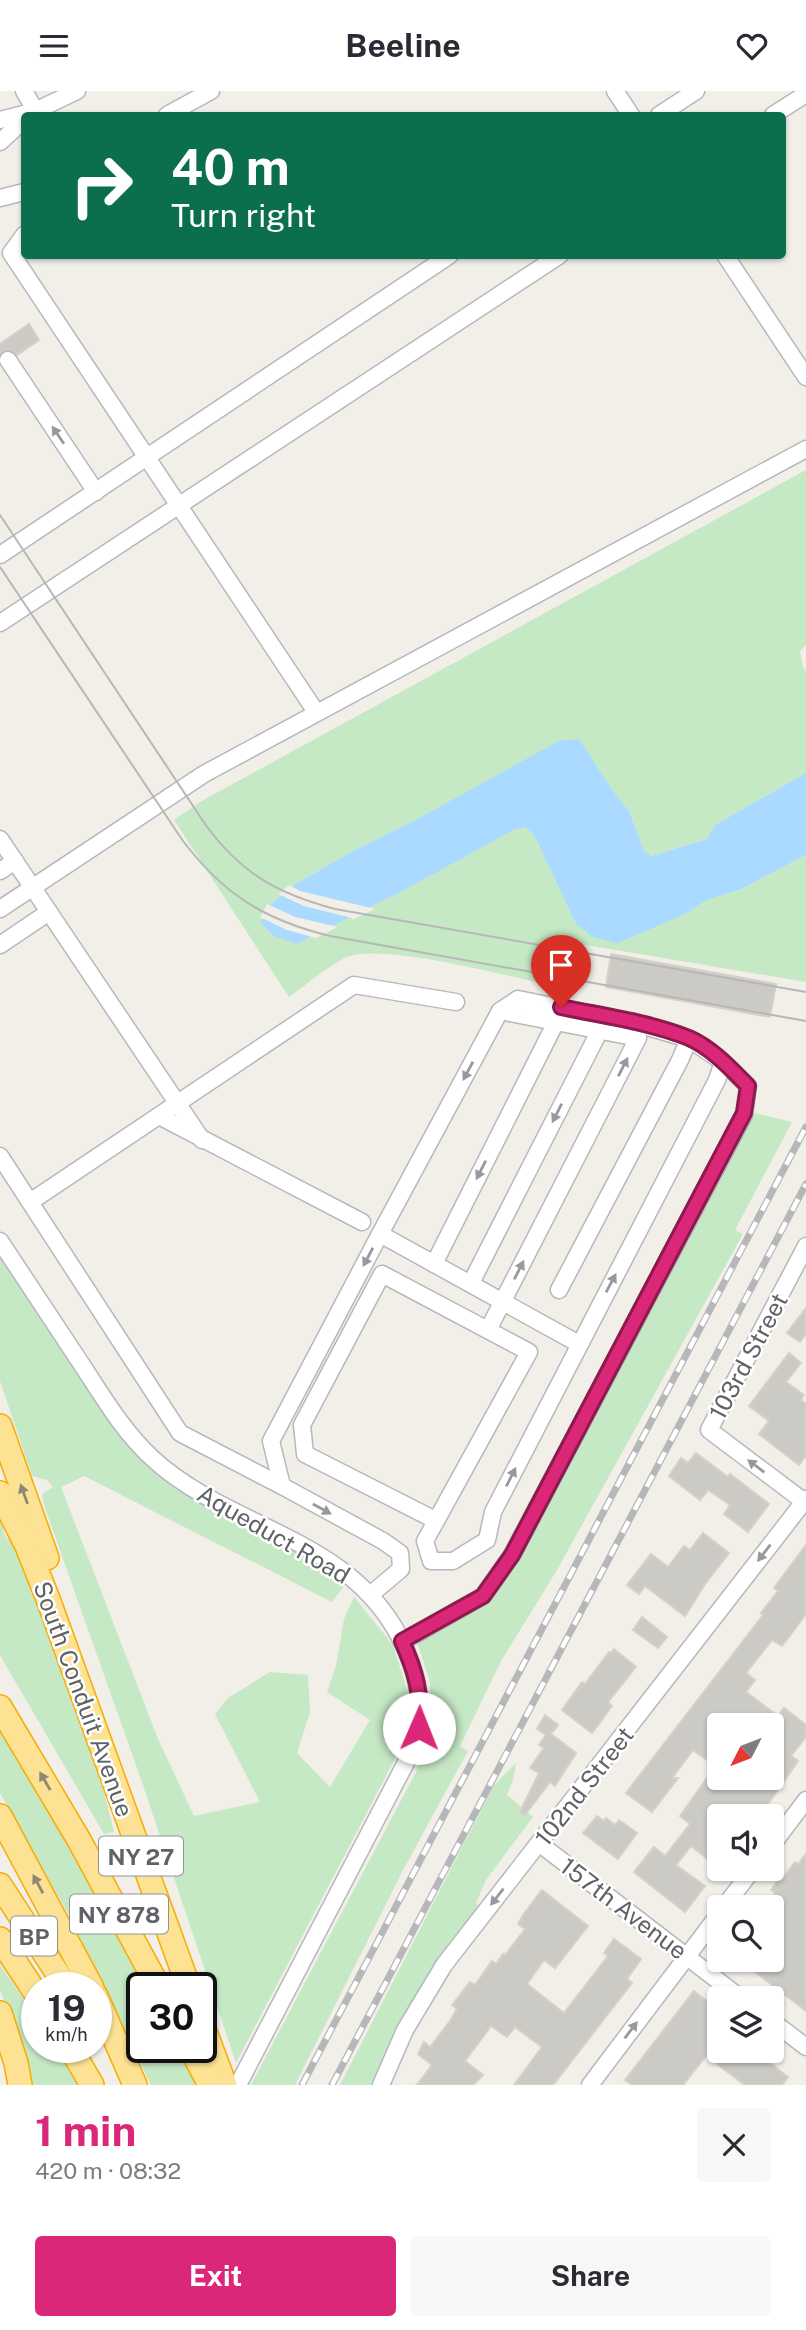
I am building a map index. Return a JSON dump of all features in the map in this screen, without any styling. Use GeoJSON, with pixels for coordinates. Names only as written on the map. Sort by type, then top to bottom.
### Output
{"type":"FeatureCollection","features":[{"type":"Feature","properties":{"kind":"highway"},"geometry":{"type":"LineString","coordinates":[[0,1426],[71,1624],[92,1723]]}},
{"type":"Feature","properties":{"kind":"highway","name":"South Conduit Avenue"},"geometry":{"type":"LineString","coordinates":[[0,1493],[38,1573],[183,1972]]}},
{"type":"Feature","properties":{"kind":"highway","name":"NY 878"},"geometry":{"type":"LineString","coordinates":[[0,1706],[79,1840],[150,1972]]}},
{"type":"Feature","properties":{"kind":"highway"},"geometry":{"type":"LineString","coordinates":[[0,1815],[83,1972]]}},
{"type":"Feature","properties":{"kind":"highway","name":"BP"},"geometry":{"type":"LineString","coordinates":[[0,1885],[57,1972]]}},
{"type":"Feature","properties":{"kind":"highway","name":"BP"},"geometry":{"type":"LineString","coordinates":[[0,1939],[22,1972]]}},
{"type":"Feature","properties":{"kind":"highway"},"geometry":{"type":"LineString","coordinates":[[0,2013],[20,2085]]}},
{"type":"Feature","properties":{"kind":"highway"},"geometry":{"type":"LineString","coordinates":[[112,2033],[135,2085]]}},
{"type":"Feature","properties":{"kind":"highway"},"geometry":{"type":"LineString","coordinates":[[112,2059],[128,2085]]}},
{"type":"Feature","properties":{"kind":"highway"},"geometry":{"type":"LineString","coordinates":[[79,2063],[92,2085]]}},
{"type":"Feature","properties":{"kind":"highway"},"geometry":{"type":"LineString","coordinates":[[198,2063],[210,2085]]}},
{"type":"Feature","properties":{"kind":"highway"},"geometry":{"type":"LineString","coordinates":[[217,2063],[225,2085]]}},
{"type":"Feature","properties":{"kind":"street"},"geometry":{"type":"LineString","coordinates":[[23,91],[31,112]]}},
{"type":"Feature","properties":{"kind":"street"},"geometry":{"type":"LineString","coordinates":[[39,112],[77,91]]}},
{"type":"Feature","properties":{"kind":"street"},"geometry":{"type":"LineString","coordinates":[[172,112],[212,91]]}},
{"type":"Feature","properties":{"kind":"street"},"geometry":{"type":"LineString","coordinates":[[615,91],[629,112]]}},
{"type":"Feature","properties":{"kind":"street"},"geometry":{"type":"LineString","coordinates":[[664,112],[696,91]]}},
{"type":"Feature","properties":{"kind":"street"},"geometry":{"type":"LineString","coordinates":[[778,112],[806,94]]}},
{"type":"Feature","properties":{"kind":"street"},"geometry":{"type":"LineString","coordinates":[[0,120],[21,117]]}},
{"type":"Feature","properties":{"kind":"street"},"geometry":{"type":"LineString","coordinates":[[0,142],[21,125]]}},
{"type":"Feature","properties":{"kind":"street"},"geometry":{"type":"LineString","coordinates":[[0,198],[21,193]]}},
{"type":"Feature","properties":{"kind":"street"},"geometry":{"type":"LineString","coordinates":[[21,239],[11,253],[316,712]]}},
{"type":"Feature","properties":{"kind":"street"},"geometry":{"type":"LineString","coordinates":[[0,555],[444,259]]}},
{"type":"Feature","properties":{"kind":"street"},"geometry":{"type":"LineString","coordinates":[[0,623],[554,259]]}},
{"type":"Feature","properties":{"kind":"street"},"geometry":{"type":"LineString","coordinates":[[728,259],[806,377]]}},
{"type":"Feature","properties":{"kind":"street"},"geometry":{"type":"LineString","coordinates":[[8,361],[96,492]]}},
{"type":"Feature","properties":{"kind":"street"},"geometry":{"type":"LineString","coordinates":[[0,909],[204,774],[806,449]]}},
{"type":"Feature","properties":{"kind":"street"},"geometry":{"type":"LineString","coordinates":[[0,839],[202,1140]]}},
{"type":"Feature","properties":{"kind":"street"},"geometry":{"type":"LineString","coordinates":[[0,871],[15,861]]}},
{"type":"Feature","properties":{"kind":"street"},"geometry":{"type":"LineString","coordinates":[[0,945],[48,912]]}},
{"type":"Feature","properties":{"kind":"street"},"geometry":{"type":"LineString","coordinates":[[30,1202],[354,985],[456,1002]]}},
{"type":"Feature","properties":{"kind":"street"},"geometry":{"type":"LineString","coordinates":[[282,1486],[271,1441],[500,1011],[518,999],[630,1022],[690,1039],[707,1049],[748,1086],[744,1115],[512,1555],[483,1596],[402,1641]]}},
{"type":"Feature","properties":{"kind":"street"},"geometry":{"type":"LineString","coordinates":[[488,1330],[638,1038],[500,1011]]}},
{"type":"Feature","properties":{"kind":"street"},"geometry":{"type":"LineString","coordinates":[[434,1263],[556,1022]]}},
{"type":"Feature","properties":{"kind":"street"},"geometry":{"type":"LineString","coordinates":[[471,1283],[600,1030]]}},
{"type":"Feature","properties":{"kind":"street"},"geometry":{"type":"LineString","coordinates":[[559,1290],[690,1039]]}},
{"type":"Feature","properties":{"kind":"street"},"geometry":{"type":"LineString","coordinates":[[435,1520],[305,1454],[302,1425],[382,1274],[529,1352],[425,1541],[430,1561],[453,1561],[487,1540],[493,1512],[717,1080],[723,1062]]}},
{"type":"Feature","properties":{"kind":"street"},"geometry":{"type":"LineString","coordinates":[[159,1116],[362,1222]]}},
{"type":"Feature","properties":{"kind":"street"},"geometry":{"type":"LineString","coordinates":[[0,1156],[180,1433],[383,1541],[400,1553],[401,1569],[370,1595]]}},
{"type":"Feature","properties":{"kind":"street"},"geometry":{"type":"LineString","coordinates":[[380,1234],[579,1343]]}},
{"type":"Feature","properties":{"kind":"street","name":"Aqueduct Road"},"geometry":{"type":"LineString","coordinates":[[0,1241],[116,1416],[152,1458],[191,1486],[314,1552],[344,1572],[370,1595],[386,1615],[414,1668],[420,1705],[419,1728],[412,1751],[237,2085]]}},
{"type":"Feature","properties":{"kind":"street","name":"103rd Street"},"geometry":{"type":"LineString","coordinates":[[805,1501],[709,1430],[806,1246]]}},
{"type":"Feature","properties":{"kind":"street","name":"102nd Street"},"geometry":{"type":"LineString","coordinates":[[381,2085],[405,2030],[444,1965],[805,1501]]}},
{"type":"Feature","properties":{"kind":"street"},"geometry":{"type":"LineString","coordinates":[[487,1540],[512,1555]]}},
{"type":"Feature","properties":{"kind":"street"},"geometry":{"type":"LineString","coordinates":[[400,1560],[429,1555]]}},
{"type":"Feature","properties":{"kind":"street"},"geometry":{"type":"LineString","coordinates":[[784,1829],[806,1800]]}},
{"type":"Feature","properties":{"kind":"street","name":"157th Avenue"},"geometry":{"type":"LineString","coordinates":[[540,1844],[725,1986]]}},
{"type":"Feature","properties":{"kind":"street"},"geometry":{"type":"LineString","coordinates":[[733,1895],[744,1881]]}},
{"type":"Feature","properties":{"kind":"street"},"geometry":{"type":"LineString","coordinates":[[590,2085],[707,1930]]}},
{"type":"Feature","properties":{"kind":"street"},"geometry":{"type":"LineString","coordinates":[[784,2030],[806,2047]]}},
{"type":"Feature","properties":{"kind":"green space"},"geometry":{"type":"Polygon","coordinates":[[[806,470],[806,645],[800,651],[806,672],[806,773],[715,825],[707,839],[652,856],[644,851],[629,811],[579,739],[355,850],[297,883],[270,905],[297,944],[408,888],[515,828],[525,827],[534,835],[576,924],[687,913],[707,900],[741,889],[806,855],[806,982],[550,939],[545,984],[414,957],[364,954],[341,960],[289,997],[174,820],[200,802],[806,470]]]}},
{"type":"Feature","properties":{"kind":"green space"},"geometry":{"type":"Polygon","coordinates":[[[738,1109],[792,1122],[735,1230],[743,1234],[557,1570],[501,1661],[460,1746],[468,1751],[402,1872],[295,2085],[251,2085],[416,1772],[432,1721],[430,1682],[419,1641],[477,1609],[496,1591],[512,1561],[501,1555],[738,1109]]]}},
{"type":"Feature","properties":{"kind":"green space"},"geometry":{"type":"Polygon","coordinates":[[[0,1256],[114,1428],[143,1462],[176,1488],[312,1561],[335,1575],[344,1586],[332,1602],[84,1476],[61,1487],[158,1739],[194,1816],[260,1802],[215,1714],[228,1698],[270,1672],[308,1675],[310,1712],[297,1753],[330,1787],[370,1720],[327,1692],[336,1666],[344,1619],[354,1597],[393,1645],[410,1699],[399,1751],[236,2063],[217,2006],[217,1972],[206,1972],[44,1505],[42,1494],[53,1487],[47,1480],[32,1476],[0,1381],[0,1256]]]}},
{"type":"Feature","properties":{"kind":"green space"},"geometry":{"type":"Polygon","coordinates":[[[0,1521],[6,1539],[14,1536],[97,1763],[114,1832],[104,1834],[0,1655],[0,1521]]]}},
{"type":"Feature","properties":{"kind":"green space"},"geometry":{"type":"Polygon","coordinates":[[[0,1726],[139,1972],[126,1972],[126,2033],[112,2004],[112,1972],[97,1972],[70,1917],[0,1793],[0,1726]]]}},
{"type":"Feature","properties":{"kind":"green space"},"geometry":{"type":"Polygon","coordinates":[[[516,1763],[507,1795],[533,1817],[486,1880],[476,1903],[479,1907],[403,2020],[372,2085],[340,2085],[494,1785],[516,1763]]]}},
{"type":"Feature","properties":{"kind":"green space"},"geometry":{"type":"Polygon","coordinates":[[[0,1965],[21,1995],[21,2055],[16,2030],[0,1990],[0,1965]]]}},
{"type":"Feature","properties":{"kind":"green space"},"geometry":{"type":"Polygon","coordinates":[[[23,2063],[64,2063],[77,2085],[27,2085],[23,2063]]]}},
{"type":"Feature","properties":{"kind":"green space"},"geometry":{"type":"Polygon","coordinates":[[[140,2063],[188,2063],[199,2085],[151,2085],[140,2063]]]}},
{"type":"Feature","properties":{"kind":"water"},"geometry":{"type":"Polygon","coordinates":[[[579,739],[629,811],[644,851],[652,856],[707,839],[715,825],[806,773],[806,855],[741,889],[707,900],[687,913],[618,943],[593,937],[576,924],[534,835],[525,827],[515,829],[408,888],[297,944],[274,936],[261,923],[270,905],[297,883],[559,741],[579,739]]]}},
{"type":"Feature","properties":{"kind":"pier"},"geometry":{"type":"Polygon","coordinates":[[[289,885],[300,891],[375,909],[352,920],[304,906],[278,894],[289,885]]]}},
{"type":"Feature","properties":{"kind":"pier"},"geometry":{"type":"Polygon","coordinates":[[[267,904],[295,917],[338,927],[316,938],[287,930],[260,917],[267,904]]]}},
{"type":"Feature","properties":{"kind":"building"},"geometry":{"type":"Polygon","coordinates":[[[29,324],[39,340],[17,355],[8,350],[0,354],[0,344],[29,324]]]}},
{"type":"Feature","properties":{"kind":"building"},"geometry":{"type":"Polygon","coordinates":[[[611,954],[776,984],[770,1017],[606,987],[611,954]]]}},
{"type":"Feature","properties":{"kind":"building"},"geometry":{"type":"Polygon","coordinates":[[[806,1308],[806,1334],[800,1342],[787,1333],[806,1308]]]}},
{"type":"Feature","properties":{"kind":"building"},"geometry":{"type":"Polygon","coordinates":[[[789,1353],[801,1363],[786,1382],[804,1395],[801,1400],[806,1404],[806,1455],[799,1465],[759,1434],[769,1421],[749,1406],[789,1353]]]}},
{"type":"Feature","properties":{"kind":"building"},"geometry":{"type":"Polygon","coordinates":[[[696,1453],[728,1477],[730,1474],[769,1504],[748,1532],[724,1514],[730,1505],[708,1490],[700,1500],[669,1476],[681,1458],[688,1463],[696,1453]]]}},
{"type":"Feature","properties":{"kind":"building"},"geometry":{"type":"Polygon","coordinates":[[[703,1533],[729,1553],[685,1616],[645,1586],[639,1594],[627,1585],[651,1554],[668,1567],[684,1546],[690,1550],[703,1533]]]}},
{"type":"Feature","properties":{"kind":"building"},"geometry":{"type":"Polygon","coordinates":[[[806,1545],[806,1614],[782,1646],[772,1640],[746,1673],[755,1680],[746,1692],[774,1713],[707,1713],[707,1760],[693,1750],[672,1778],[678,1778],[652,1812],[626,1793],[763,1615],[761,1613],[778,1591],[774,1588],[806,1545]]]}},
{"type":"Feature","properties":{"kind":"building"},"geometry":{"type":"Polygon","coordinates":[[[642,1617],[667,1637],[658,1648],[633,1630],[642,1617]]]}},
{"type":"Feature","properties":{"kind":"building"},"geometry":{"type":"Polygon","coordinates":[[[614,1649],[636,1667],[608,1702],[612,1706],[592,1733],[562,1710],[582,1682],[585,1684],[614,1649]]]}},
{"type":"Feature","properties":{"kind":"building"},"geometry":{"type":"Polygon","coordinates":[[[784,1708],[806,1725],[806,1737],[791,1756],[798,1761],[784,1781],[784,1713],[780,1713],[784,1708]]]}},
{"type":"Feature","properties":{"kind":"building"},"geometry":{"type":"Polygon","coordinates":[[[545,1715],[558,1725],[551,1734],[576,1753],[555,1786],[550,1782],[525,1815],[520,1812],[539,1773],[530,1768],[544,1748],[539,1745],[546,1735],[537,1729],[545,1715]]]}},
{"type":"Feature","properties":{"kind":"building"},"geometry":{"type":"Polygon","coordinates":[[[707,1778],[707,1790],[778,1790],[768,1804],[707,1804],[707,1859],[691,1846],[676,1865],[705,1886],[685,1912],[634,1872],[654,1847],[665,1856],[690,1824],[680,1816],[707,1778]]]}},
{"type":"Feature","properties":{"kind":"building"},"geometry":{"type":"Polygon","coordinates":[[[597,1816],[604,1821],[606,1818],[615,1825],[619,1820],[637,1833],[618,1859],[583,1833],[597,1816]]]}},
{"type":"Feature","properties":{"kind":"building"},"geometry":{"type":"Polygon","coordinates":[[[806,1854],[806,2011],[784,1994],[784,1986],[773,1986],[755,1972],[784,1972],[784,1895],[773,1895],[775,1893],[771,1890],[777,1881],[784,1881],[784,1877],[795,1862],[798,1864],[806,1854]]]}},
{"type":"Feature","properties":{"kind":"building"},"geometry":{"type":"Polygon","coordinates":[[[542,1890],[588,1926],[555,1968],[544,1960],[527,1984],[564,2013],[608,1956],[604,1953],[614,1939],[641,1959],[627,1979],[632,1983],[553,2085],[514,2085],[542,2047],[515,2027],[507,2037],[491,2026],[465,2061],[483,2075],[473,2085],[417,2085],[432,2065],[418,2054],[424,2042],[430,2047],[450,2021],[457,2009],[452,2005],[470,1982],[475,1985],[492,1961],[496,1964],[503,1954],[505,1955],[525,1929],[518,1924],[542,1890]]]}},
{"type":"Feature","properties":{"kind":"building"},"geometry":{"type":"Polygon","coordinates":[[[694,1991],[707,2001],[707,2057],[683,2085],[632,2085],[625,2080],[694,1991]]]}},
{"type":"Feature","properties":{"kind":"building"},"geometry":{"type":"Polygon","coordinates":[[[715,2063],[770,2063],[788,2077],[782,2085],[745,2085],[715,2063]]]}},
{"type":"Feature","properties":{"kind":"tunnel"},"geometry":{"type":"LineString","coordinates":[[0,348],[8,360]]}},
{"type":"Feature","properties":{"kind":"tram line"},"geometry":{"type":"LineString","coordinates":[[0,515],[207,827],[234,858],[279,889],[335,909],[806,992]]}},
{"type":"Feature","properties":{"kind":"tram line"},"geometry":{"type":"LineString","coordinates":[[0,567],[183,841],[214,876],[247,903],[285,922],[330,936],[806,1021]]}},
{"type":"Feature","properties":{"kind":"railway"},"geometry":{"type":"LineString","coordinates":[[302,2085],[806,1127]]}},
{"type":"Feature","properties":{"kind":"railway"},"geometry":{"type":"LineString","coordinates":[[332,2085],[806,1184]]}},
{"type":"Feature","properties":{"kind":"route"},"geometry":{"type":"LineString","coordinates":[[419,1728],[417,1681],[402,1641],[483,1596],[512,1555],[744,1115],[748,1086],[707,1049],[690,1039],[561,1007]]}}]}
